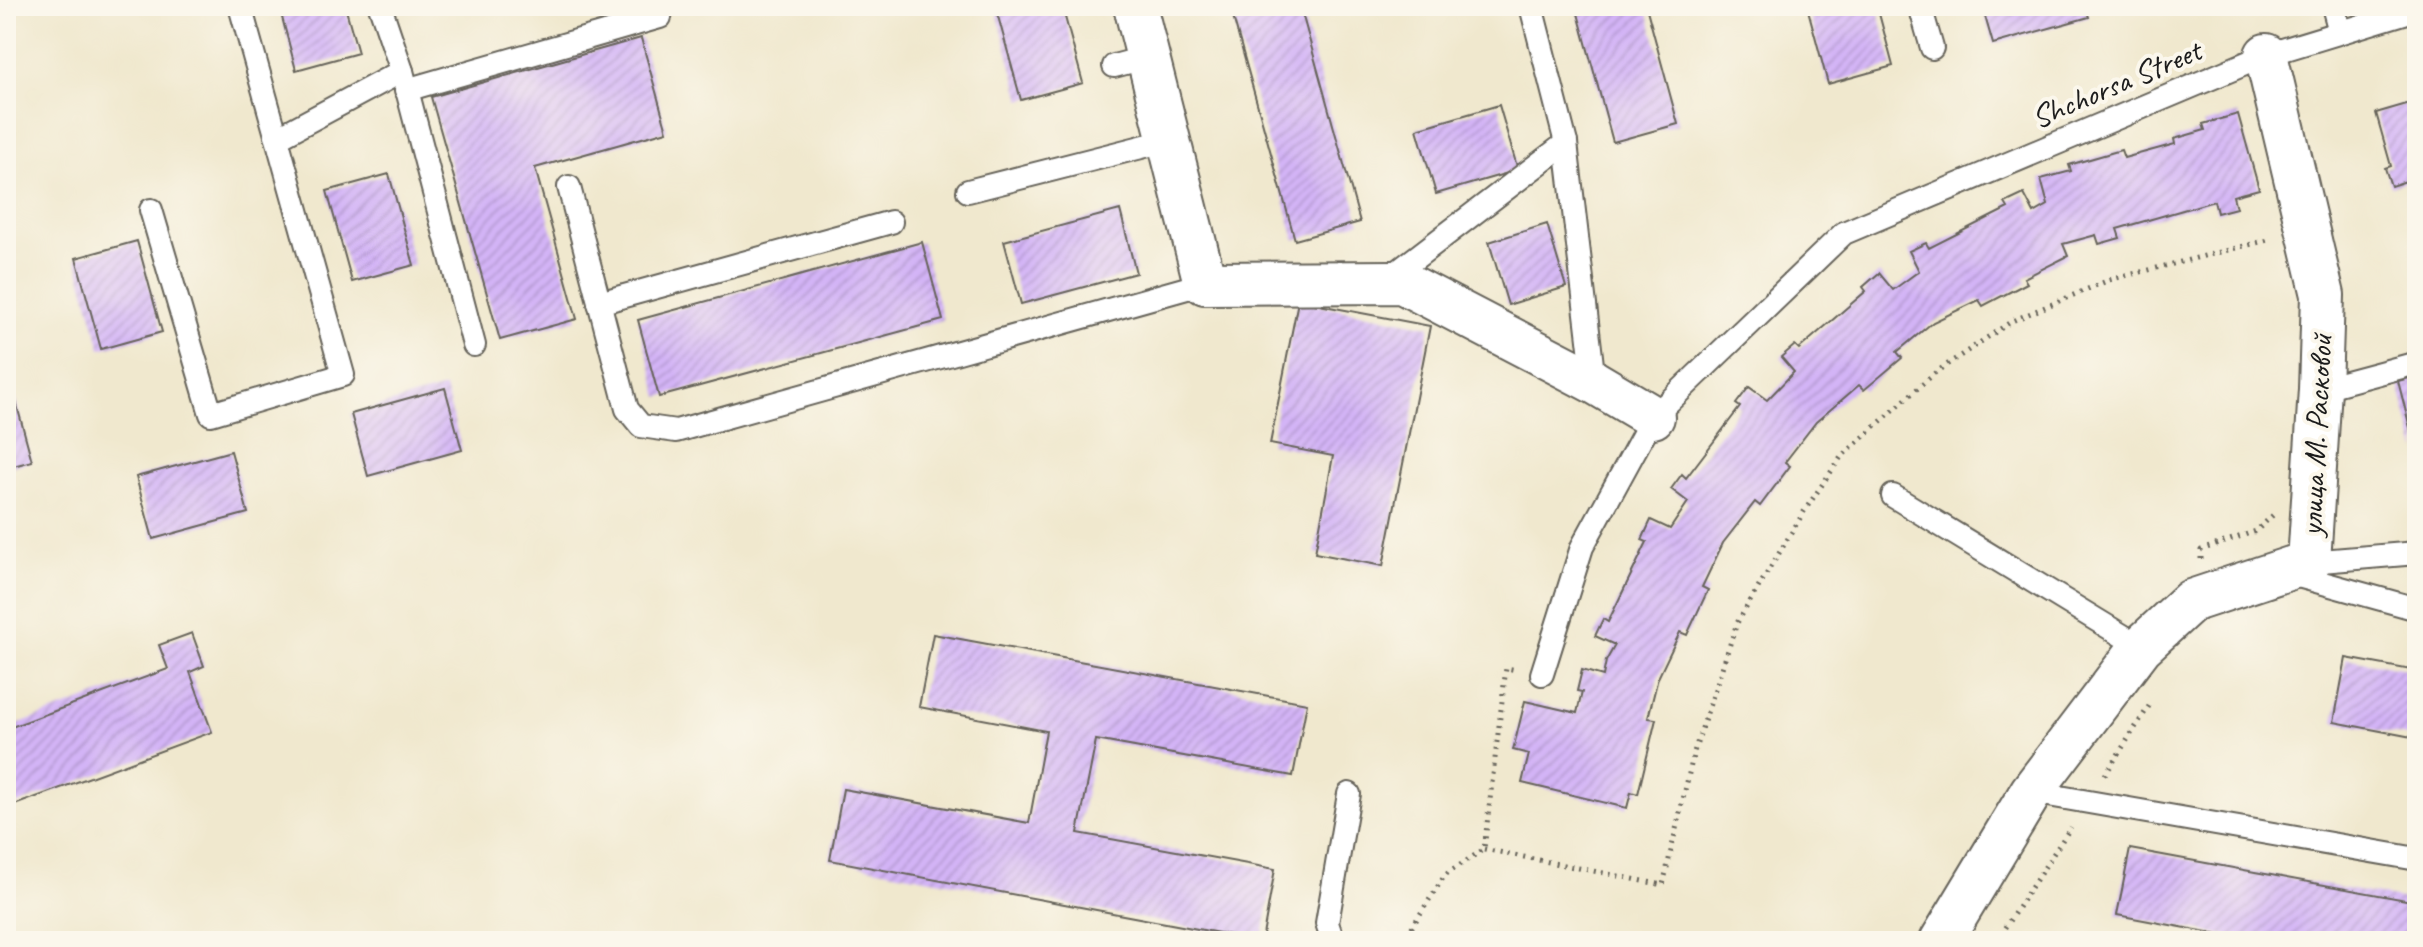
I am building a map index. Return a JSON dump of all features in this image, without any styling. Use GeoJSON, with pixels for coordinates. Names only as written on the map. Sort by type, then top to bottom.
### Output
{"type":"FeatureCollection","features":[{"type":"Feature","properties":{"kind":"street"},"geometry":{"type":"LineString","coordinates":[[1135,6],[1131,62],[1169,140],[1205,283],[1402,282],[1594,382],[1653,417]]}},
{"type":"Feature","properties":{"kind":"street","name":"улица М. Расковой"},"geometry":{"type":"LineString","coordinates":[[1941,941],[2031,792],[2141,647],[2191,601],[2293,566],[2320,389],[2323,295],[2266,55]]}},
{"type":"Feature","properties":{"kind":"lane"},"geometry":{"type":"LineString","coordinates":[[151,210],[211,414],[343,375],[240,6]]}},
{"type":"Feature","properties":{"kind":"lane"},"geometry":{"type":"LineString","coordinates":[[380,6],[404,80],[474,345]]}},
{"type":"Feature","properties":{"kind":"lane"},"geometry":{"type":"LineString","coordinates":[[277,138],[404,80],[660,17],[662,6]]}},
{"type":"Feature","properties":{"kind":"lane"},"geometry":{"type":"LineString","coordinates":[[1531,6],[1566,143],[1594,382]]}},
{"type":"Feature","properties":{"kind":"lane"},"geometry":{"type":"LineString","coordinates":[[1920,6],[1932,48]]}},
{"type":"Feature","properties":{"kind":"lane"},"geometry":{"type":"LineString","coordinates":[[2333,6],[2340,32]]}},
{"type":"Feature","properties":{"kind":"lane","name":"Shchorsa Street"},"geometry":{"type":"LineString","coordinates":[[1653,417],[1844,233],[2266,55],[2417,9]]}},
{"type":"Feature","properties":{"kind":"lane"},"geometry":{"type":"LineString","coordinates":[[968,191],[1169,140]]}},
{"type":"Feature","properties":{"kind":"lane"},"geometry":{"type":"LineString","coordinates":[[1384,282],[1566,143]]}},
{"type":"Feature","properties":{"kind":"lane"},"geometry":{"type":"LineString","coordinates":[[569,187],[627,409],[641,426],[676,431],[1205,283]]}},
{"type":"Feature","properties":{"kind":"lane"},"geometry":{"type":"LineString","coordinates":[[599,303],[891,222]]}},
{"type":"Feature","properties":{"kind":"lane"},"geometry":{"type":"LineString","coordinates":[[2320,389],[2417,363]]}},
{"type":"Feature","properties":{"kind":"lane"},"geometry":{"type":"LineString","coordinates":[[1542,674],[1582,547],[1653,417]]}},
{"type":"Feature","properties":{"kind":"lane"},"geometry":{"type":"LineString","coordinates":[[1893,496],[2141,647]]}},
{"type":"Feature","properties":{"kind":"lane"},"geometry":{"type":"LineString","coordinates":[[2293,566],[2417,553]]}},
{"type":"Feature","properties":{"kind":"lane"},"geometry":{"type":"LineString","coordinates":[[2293,566],[2417,609]]}},
{"type":"Feature","properties":{"kind":"lane"},"geometry":{"type":"LineString","coordinates":[[2031,792],[2417,859]]}},
{"type":"Feature","properties":{"kind":"lane"},"geometry":{"type":"LineString","coordinates":[[1333,941],[1327,923],[1349,794]]}},
{"type":"Feature","properties":{"kind":"path"},"geometry":{"type":"LineString","coordinates":[[1403,941],[1445,875],[1484,849],[1663,885],[1694,752],[1737,623],[1841,457],[1936,372],[2012,321],[2109,280],[2278,238]]}},
{"type":"Feature","properties":{"kind":"path"},"geometry":{"type":"LineString","coordinates":[[2200,598],[2201,550],[2256,531],[2278,510]]}},
{"type":"Feature","properties":{"kind":"path"},"geometry":{"type":"LineString","coordinates":[[1484,849],[1506,668],[1542,674]]}},
{"type":"Feature","properties":{"kind":"path"},"geometry":{"type":"LineString","coordinates":[[1996,941],[2152,701]]}},
{"type":"Feature","properties":{"kind":"building"},"geometry":{"type":"Polygon","coordinates":[[[279,6],[345,6],[358,53],[296,70],[279,6]]]}},
{"type":"Feature","properties":{"kind":"building"},"geometry":{"type":"Polygon","coordinates":[[[1007,6],[1062,6],[1083,83],[1021,100],[996,9],[1007,6]]]}},
{"type":"Feature","properties":{"kind":"building"},"geometry":{"type":"Polygon","coordinates":[[[1230,6],[1300,6],[1360,222],[1295,240],[1230,6]]]}},
{"type":"Feature","properties":{"kind":"building"},"geometry":{"type":"Polygon","coordinates":[[[1576,6],[1646,6],[1678,124],[1613,142],[1576,6]]]}},
{"type":"Feature","properties":{"kind":"building"},"geometry":{"type":"Polygon","coordinates":[[[1807,6],[1877,6],[1893,66],[1828,84],[1807,6]]]}},
{"type":"Feature","properties":{"kind":"building"},"geometry":{"type":"Polygon","coordinates":[[[1982,6],[2085,6],[2089,17],[1993,44],[1982,6]]]}},
{"type":"Feature","properties":{"kind":"building"},"geometry":{"type":"Polygon","coordinates":[[[641,38],[667,131],[535,168],[577,319],[500,340],[431,97],[641,38]]]}},
{"type":"Feature","properties":{"kind":"building"},"geometry":{"type":"Polygon","coordinates":[[[2417,101],[2416,218],[2406,181],[2391,186],[2385,168],[2391,166],[2376,113],[2417,101]]]}},
{"type":"Feature","properties":{"kind":"building"},"geometry":{"type":"Polygon","coordinates":[[[1499,105],[1518,170],[1436,194],[1417,129],[1499,105]]]}},
{"type":"Feature","properties":{"kind":"building"},"geometry":{"type":"Polygon","coordinates":[[[2238,114],[2259,189],[2233,196],[2236,208],[2217,213],[2214,201],[2117,229],[2120,238],[2099,244],[2096,235],[2063,244],[2068,256],[2024,278],[2027,283],[1983,306],[1979,300],[1933,322],[1897,352],[1902,358],[1864,390],[1859,385],[1816,422],[1785,462],[1790,466],[1760,506],[1755,502],[1723,543],[1702,587],[1708,590],[1687,635],[1680,632],[1658,678],[1648,718],[1656,719],[1638,794],[1631,792],[1627,808],[1522,783],[1529,754],[1513,750],[1525,701],[1577,713],[1582,692],[1577,691],[1582,670],[1603,676],[1606,661],[1615,645],[1595,636],[1603,619],[1608,622],[1647,542],[1642,540],[1651,520],[1670,529],[1688,502],[1671,489],[1682,474],[1686,478],[1740,407],[1736,404],[1749,387],[1767,400],[1794,372],[1781,357],[1795,345],[1799,349],[1866,291],[1863,287],[1879,273],[1893,290],[1919,271],[1909,251],[1926,243],[1929,248],[2008,208],[2005,203],[2024,194],[2034,213],[2048,205],[2041,179],[2071,171],[2069,165],[2121,150],[2124,158],[2175,144],[2174,139],[2205,130],[2203,124],[2238,114]]]}},
{"type":"Feature","properties":{"kind":"building"},"geometry":{"type":"Polygon","coordinates":[[[389,174],[414,265],[352,282],[327,191],[389,174]]]}},
{"type":"Feature","properties":{"kind":"building"},"geometry":{"type":"Polygon","coordinates":[[[1120,210],[1136,273],[1021,304],[1004,241],[1120,210]]]}},
{"type":"Feature","properties":{"kind":"building"},"geometry":{"type":"Polygon","coordinates":[[[1547,224],[1566,287],[1508,305],[1489,242],[1547,224]]]}},
{"type":"Feature","properties":{"kind":"building"},"geometry":{"type":"Polygon","coordinates":[[[137,241],[162,332],[101,349],[76,258],[137,241]]]}},
{"type":"Feature","properties":{"kind":"building"},"geometry":{"type":"Polygon","coordinates":[[[922,242],[943,320],[659,397],[638,320],[922,242]]]}},
{"type":"Feature","properties":{"kind":"building"},"geometry":{"type":"Polygon","coordinates":[[[1298,301],[1430,326],[1383,566],[1315,553],[1333,456],[1270,444],[1298,301]]]}},
{"type":"Feature","properties":{"kind":"building"},"geometry":{"type":"Polygon","coordinates":[[[6,365],[32,461],[6,468],[6,365]]]}},
{"type":"Feature","properties":{"kind":"building"},"geometry":{"type":"Polygon","coordinates":[[[2417,376],[2417,450],[2416,451],[2398,381],[2417,376]]]}},
{"type":"Feature","properties":{"kind":"building"},"geometry":{"type":"Polygon","coordinates":[[[445,388],[462,450],[368,476],[351,414],[445,388]]]}},
{"type":"Feature","properties":{"kind":"building"},"geometry":{"type":"Polygon","coordinates":[[[231,451],[248,513],[153,539],[136,477],[231,451]]]}},
{"type":"Feature","properties":{"kind":"building"},"geometry":{"type":"Polygon","coordinates":[[[192,633],[204,666],[190,672],[212,732],[12,806],[6,788],[6,729],[168,669],[159,645],[192,633]]]}},
{"type":"Feature","properties":{"kind":"building"},"geometry":{"type":"Polygon","coordinates":[[[933,634],[1307,703],[1293,776],[1096,740],[1078,833],[1275,869],[1262,941],[830,860],[843,789],[1029,823],[1046,731],[919,707],[933,634]]]}},
{"type":"Feature","properties":{"kind":"building"},"geometry":{"type":"Polygon","coordinates":[[[2346,658],[2417,671],[2417,738],[2334,722],[2346,658]]]}},
{"type":"Feature","properties":{"kind":"building"},"geometry":{"type":"Polygon","coordinates":[[[2130,849],[2417,902],[2417,941],[2255,941],[2117,915],[2130,849]]]}}]}
